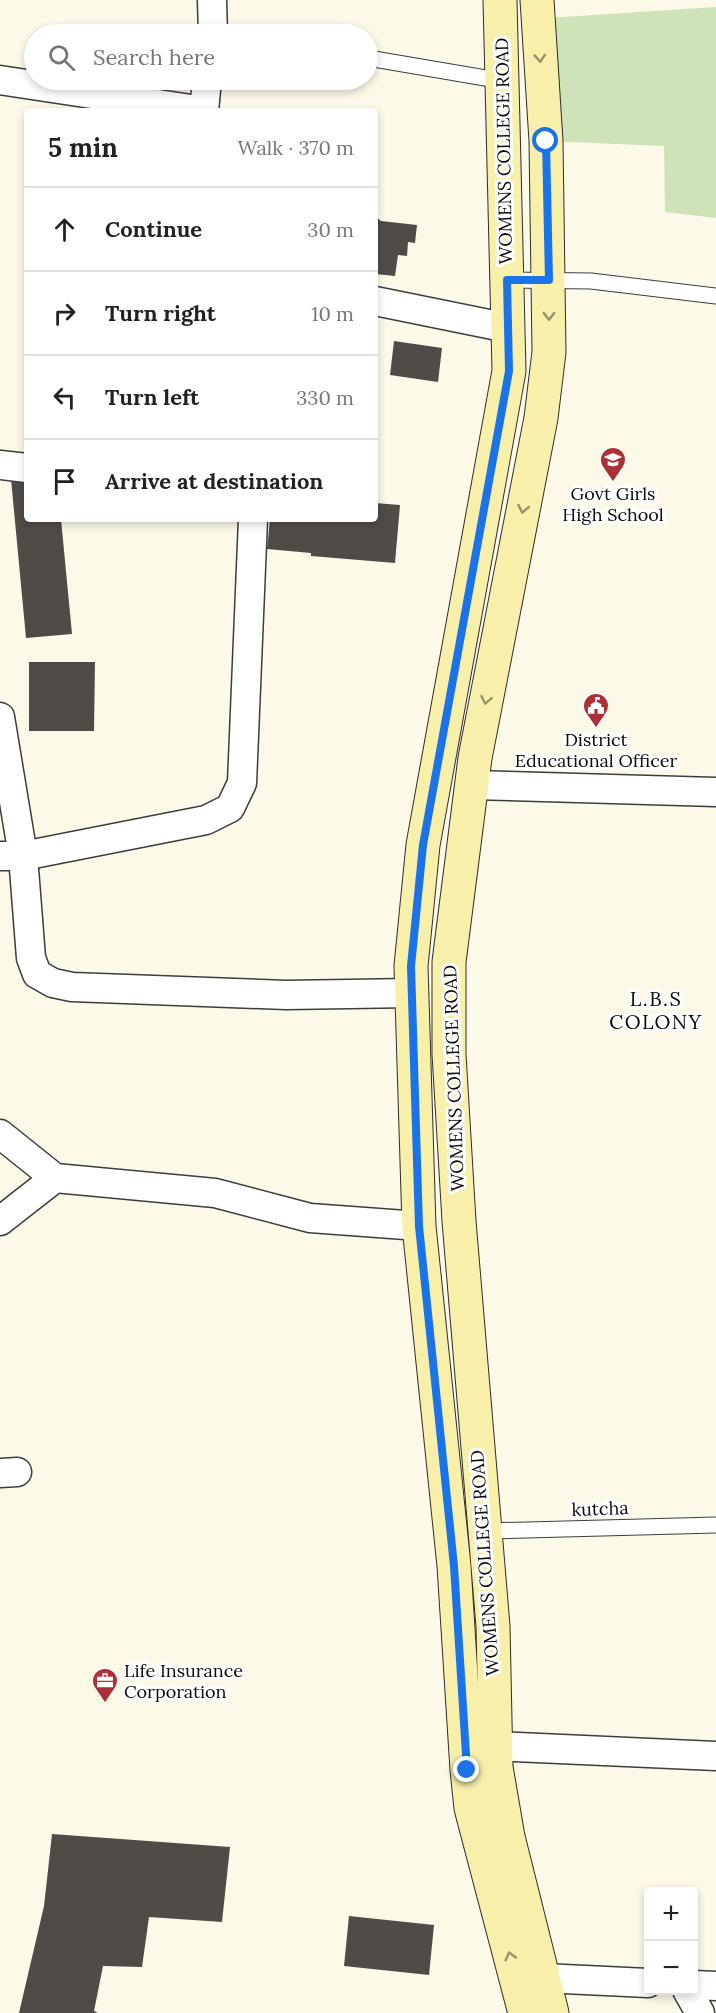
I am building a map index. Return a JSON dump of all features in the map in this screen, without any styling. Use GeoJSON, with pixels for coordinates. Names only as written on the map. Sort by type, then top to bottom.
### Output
{"type":"FeatureCollection","features":[{"type":"Feature","properties":{"kind":"main road","name":"WOMENS COLLEGE ROAD"},"geometry":{"type":"LineString","coordinates":[[500,0],[509,371],[423,845],[415,908],[412,993],[419,1226],[454,1566],[471,1808],[525,2013]]}},
{"type":"Feature","properties":{"kind":"main road","name":"WOMENS COLLEGE ROAD"},"geometry":{"type":"LineString","coordinates":[[537,0],[546,141],[549,352],[541,418],[471,785],[449,962],[449,1054],[459,1221],[493,1626],[494,1746],[502,1810],[552,2013]]}},
{"type":"Feature","properties":{"kind":"street"},"geometry":{"type":"LineString","coordinates":[[212,0],[216,24]]}},
{"type":"Feature","properties":{"kind":"street"},"geometry":{"type":"LineString","coordinates":[[0,80],[24,84]]}},
{"type":"Feature","properties":{"kind":"street"},"geometry":{"type":"LineString","coordinates":[[66,90],[184,108]]}},
{"type":"Feature","properties":{"kind":"street"},"geometry":{"type":"LineString","coordinates":[[204,108],[206,90]]}},
{"type":"Feature","properties":{"kind":"street"},"geometry":{"type":"LineString","coordinates":[[378,302],[508,328]]}},
{"type":"Feature","properties":{"kind":"street"},"geometry":{"type":"LineString","coordinates":[[0,465],[24,468]]}},
{"type":"Feature","properties":{"kind":"street"},"geometry":{"type":"LineString","coordinates":[[12,856],[206,820],[230,808],[242,783],[253,522]]}},
{"type":"Feature","properties":{"kind":"street"},"geometry":{"type":"LineString","coordinates":[[0,717],[12,856],[31,958],[38,974],[53,983],[72,987],[286,995],[412,993]]}},
{"type":"Feature","properties":{"kind":"street"},"geometry":{"type":"LineString","coordinates":[[471,785],[716,792]]}},
{"type":"Feature","properties":{"kind":"street"},"geometry":{"type":"LineString","coordinates":[[0,1134],[55,1178],[215,1193],[310,1218],[419,1226]]}},
{"type":"Feature","properties":{"kind":"street"},"geometry":{"type":"LineString","coordinates":[[0,1221],[55,1178]]}},
{"type":"Feature","properties":{"kind":"street"},"geometry":{"type":"LineString","coordinates":[[494,1746],[716,1756]]}},
{"type":"Feature","properties":{"kind":"street"},"geometry":{"type":"LineString","coordinates":[[543,1978],[644,1983]]}},
{"type":"Feature","properties":{"kind":"street"},"geometry":{"type":"LineString","coordinates":[[698,1985],[716,1986]]}},
{"type":"Feature","properties":{"kind":"street"},"geometry":{"type":"LineString","coordinates":[[690,1995],[700,2013]]}},
{"type":"Feature","properties":{"kind":"lane"},"geometry":{"type":"LineString","coordinates":[[378,60],[503,81]]}},
{"type":"Feature","properties":{"kind":"lane"},"geometry":{"type":"LineString","coordinates":[[507,280],[591,281],[716,296]]}},
{"type":"Feature","properties":{"kind":"lane","name":"kutcha"},"geometry":{"type":"LineString","coordinates":[[486,1532],[716,1525]]}},
{"type":"Feature","properties":{"kind":"green space"},"geometry":{"type":"Polygon","coordinates":[[[716,7],[716,218],[665,212],[664,146],[546,141],[531,19],[716,7]]]}},
{"type":"Feature","properties":{"kind":"building"},"geometry":{"type":"Polygon","coordinates":[[[378,218],[381,221],[417,225],[415,243],[408,242],[407,256],[398,255],[395,276],[378,274],[378,218]]]}},
{"type":"Feature","properties":{"kind":"building"},"geometry":{"type":"Polygon","coordinates":[[[394,341],[442,348],[438,382],[390,375],[394,341]]]}},
{"type":"Feature","properties":{"kind":"building"},"geometry":{"type":"Polygon","coordinates":[[[24,478],[24,522],[61,522],[72,634],[26,638],[11,479],[24,478]]]}},
{"type":"Feature","properties":{"kind":"building"},"geometry":{"type":"Polygon","coordinates":[[[378,503],[400,505],[395,563],[311,556],[311,553],[267,549],[270,522],[378,522],[378,503]]]}},
{"type":"Feature","properties":{"kind":"building"},"geometry":{"type":"Polygon","coordinates":[[[29,662],[95,662],[94,731],[29,731],[29,662]]]}},
{"type":"Feature","properties":{"kind":"building"},"geometry":{"type":"Polygon","coordinates":[[[52,1834],[230,1847],[222,1922],[149,1917],[142,1967],[103,1966],[94,2011],[98,2013],[19,2013],[44,1906],[52,1834]]]}},
{"type":"Feature","properties":{"kind":"building"},"geometry":{"type":"Polygon","coordinates":[[[349,1916],[434,1925],[429,1975],[344,1966],[349,1916]]]}},
{"type":"Feature","properties":{"kind":"place","name":"Govt Girls High School"},"geometry":{"type":"Point","coordinates":[613,483]}},
{"type":"Feature","properties":{"kind":"place","name":"District Educational Officer"},"geometry":{"type":"Point","coordinates":[596,729]}},
{"type":"Feature","properties":{"kind":"place","name":"Life Insurance Corporation"},"geometry":{"type":"Point","coordinates":[105,1704]}},
{"type":"Feature","properties":{"kind":"district","name":"L.B.S COLONY"},"geometry":{"type":"Point","coordinates":[656,1010]}},
{"type":"Feature","properties":{"kind":"route"},"geometry":{"type":"LineString","coordinates":[[467,1770],[454,1566],[419,1226],[411,966],[415,908],[432,789],[509,371],[507,280],[549,280],[546,141]]}}]}
